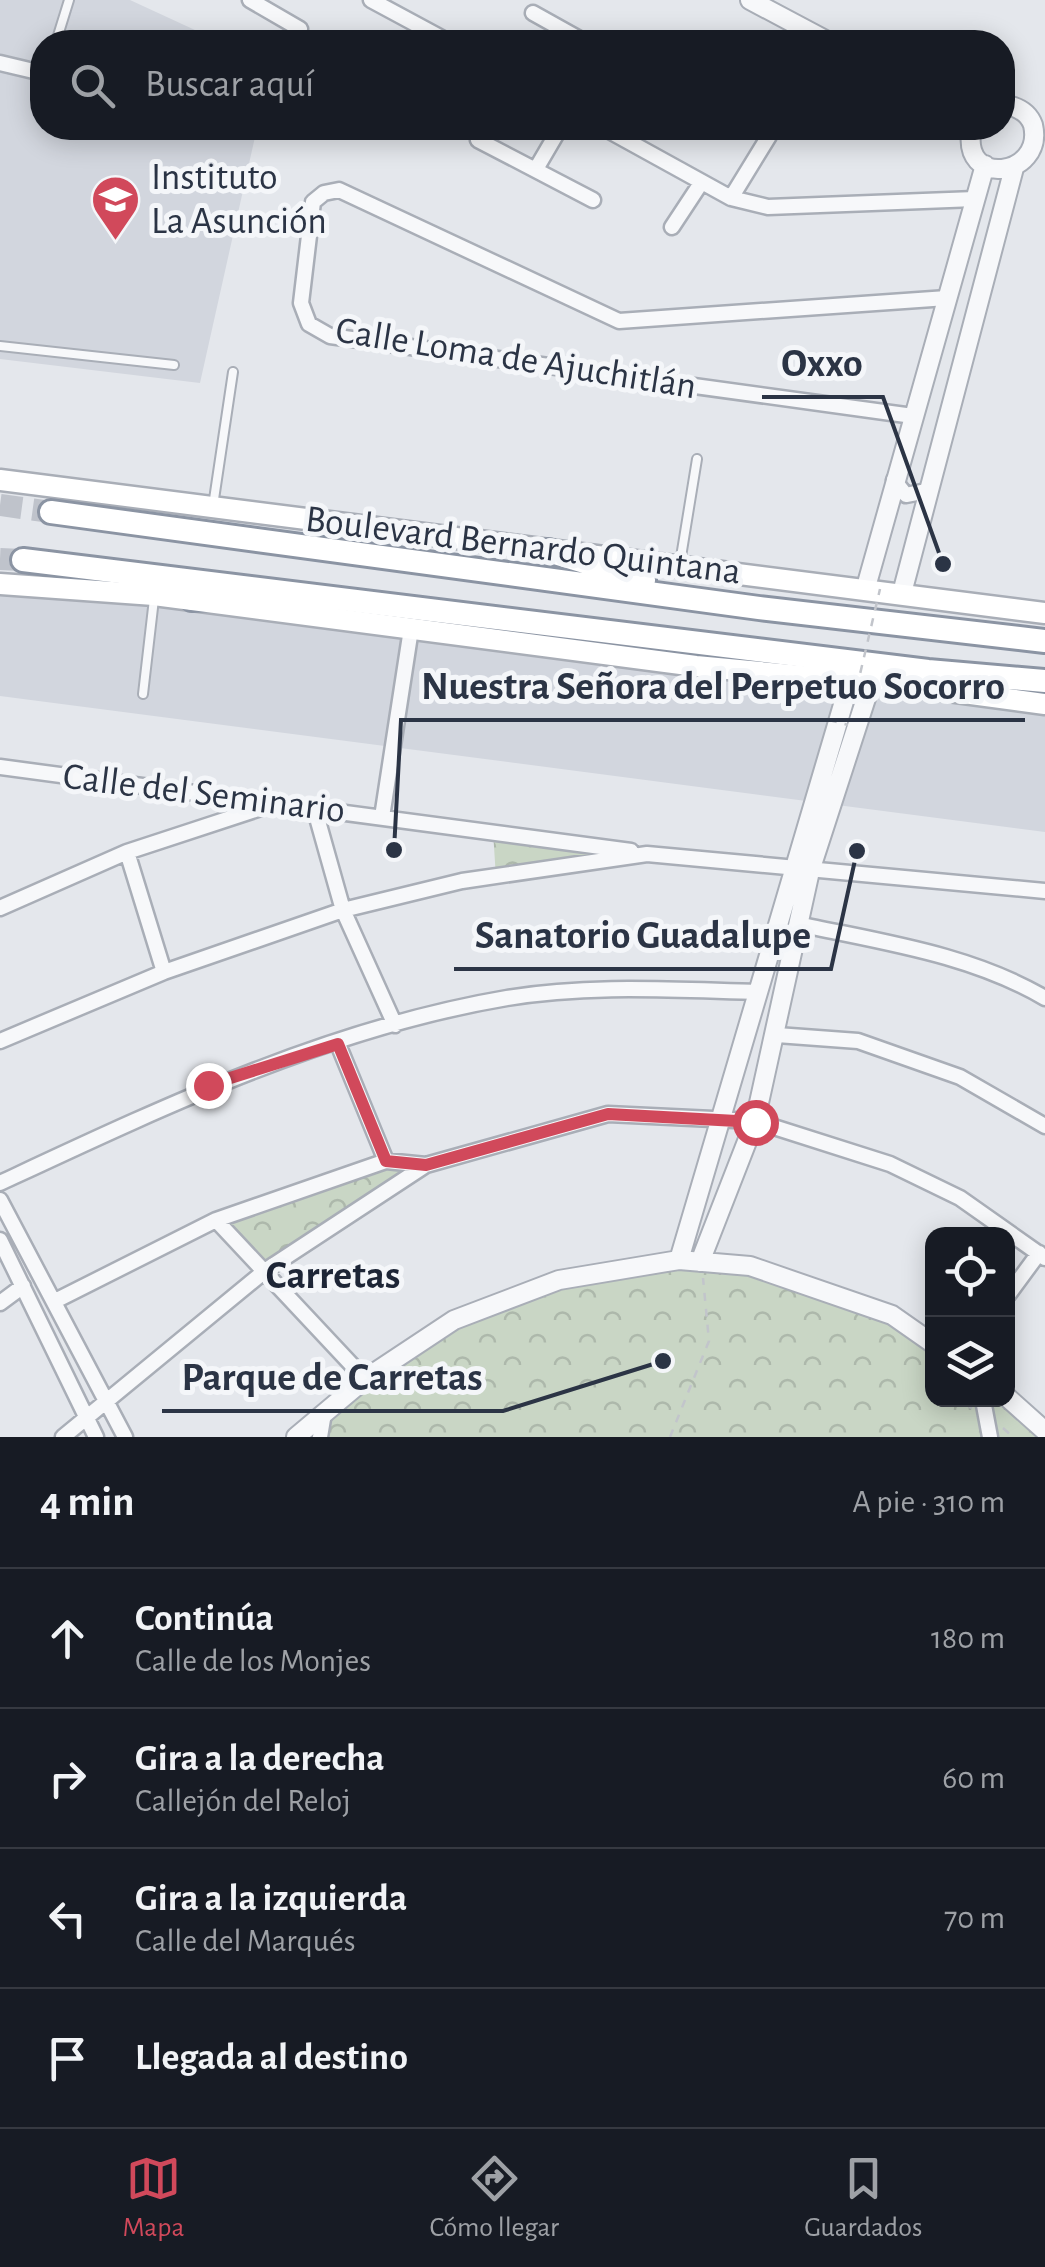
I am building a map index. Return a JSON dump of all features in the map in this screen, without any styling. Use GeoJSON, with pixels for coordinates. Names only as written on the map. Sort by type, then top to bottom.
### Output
{"type":"FeatureCollection","features":[{"type":"Feature","properties":{"kind":"highway","name":"Boulevard Bernardo Quintana"},"geometry":{"type":"LineString","coordinates":[[51,512],[759,608],[1045,640]]}},
{"type":"Feature","properties":{"kind":"highway"},"geometry":{"type":"LineString","coordinates":[[548,550],[596,568],[759,608]]}},
{"type":"Feature","properties":{"kind":"highway","name":"Boulevard Bernardo Quintana"},"geometry":{"type":"LineString","coordinates":[[23,560],[928,671],[1045,680]]}},
{"type":"Feature","properties":{"kind":"highway"},"geometry":{"type":"LineString","coordinates":[[192,599],[252,596],[500,624],[526,620]]}},
{"type":"Feature","properties":{"kind":"main road","name":"Boulevard Bernardo Quintana"},"geometry":{"type":"LineString","coordinates":[[0,480],[873,588],[1045,613]]}},
{"type":"Feature","properties":{"kind":"main road"},"geometry":{"type":"LineString","coordinates":[[0,584],[154,594],[410,629],[1045,704]]}},
{"type":"Feature","properties":{"kind":"street"},"geometry":{"type":"LineString","coordinates":[[250,0],[300,29]]}},
{"type":"Feature","properties":{"kind":"street"},"geometry":{"type":"LineString","coordinates":[[371,0],[427,30]]}},
{"type":"Feature","properties":{"kind":"street"},"geometry":{"type":"LineString","coordinates":[[750,0],[806,30]]}},
{"type":"Feature","properties":{"kind":"street"},"geometry":{"type":"LineString","coordinates":[[533,13],[563,30]]}},
{"type":"Feature","properties":{"kind":"street"},"geometry":{"type":"LineString","coordinates":[[0,63],[30,70]]}},
{"type":"Feature","properties":{"kind":"street"},"geometry":{"type":"LineString","coordinates":[[971,140],[985,165],[999,170],[1014,168],[1039,155],[1031,120],[1015,107]]}},
{"type":"Feature","properties":{"kind":"street"},"geometry":{"type":"LineString","coordinates":[[478,140],[594,200]]}},
{"type":"Feature","properties":{"kind":"street"},"geometry":{"type":"LineString","coordinates":[[536,169],[553,140]]}},
{"type":"Feature","properties":{"kind":"street"},"geometry":{"type":"LineString","coordinates":[[626,140],[731,198],[768,207],[975,198]]}},
{"type":"Feature","properties":{"kind":"street"},"geometry":{"type":"LineString","coordinates":[[731,198],[767,140]]}},
{"type":"Feature","properties":{"kind":"street"},"geometry":{"type":"LineString","coordinates":[[873,588],[894,480],[985,165]]}},
{"type":"Feature","properties":{"kind":"street"},"geometry":{"type":"LineString","coordinates":[[902,592],[1014,168]]}},
{"type":"Feature","properties":{"kind":"street"},"geometry":{"type":"LineString","coordinates":[[672,227],[701,183]]}},
{"type":"Feature","properties":{"kind":"street","name":"Calle Loma de Ajuchitlán"},"geometry":{"type":"LineString","coordinates":[[913,416],[330,336],[309,324],[301,304],[313,202],[324,193],[338,190],[619,320],[946,298]]}},
{"type":"Feature","properties":{"kind":"street"},"geometry":{"type":"LineString","coordinates":[[894,480],[906,495],[927,491]]}},
{"type":"Feature","properties":{"kind":"street"},"geometry":{"type":"LineString","coordinates":[[382,817],[410,629]]}},
{"type":"Feature","properties":{"kind":"street"},"geometry":{"type":"LineString","coordinates":[[680,1260],[759,992],[861,682]]}},
{"type":"Feature","properties":{"kind":"street","name":"Calle del Seminario"},"geometry":{"type":"LineString","coordinates":[[2,769],[269,805],[314,807],[647,854]]}},
{"type":"Feature","properties":{"kind":"street"},"geometry":{"type":"LineString","coordinates":[[0,908],[127,852],[269,805]]}},
{"type":"Feature","properties":{"kind":"street"},"geometry":{"type":"LineString","coordinates":[[314,807],[343,910],[395,1026]]}},
{"type":"Feature","properties":{"kind":"street"},"geometry":{"type":"LineString","coordinates":[[127,852],[164,972]]}},
{"type":"Feature","properties":{"kind":"street"},"geometry":{"type":"LineString","coordinates":[[0,1040],[164,972],[343,910],[462,881],[647,854],[1045,890]]}},
{"type":"Feature","properties":{"kind":"street"},"geometry":{"type":"LineString","coordinates":[[701,1268],[755,1122],[778,1036],[798,924],[801,870]]}},
{"type":"Feature","properties":{"kind":"street"},"geometry":{"type":"LineString","coordinates":[[798,924],[936,954],[1014,980],[1045,998]]}},
{"type":"Feature","properties":{"kind":"street"},"geometry":{"type":"LineString","coordinates":[[0,1183],[208,1085],[395,1026],[509,998],[598,988],[759,992]]}},
{"type":"Feature","properties":{"kind":"street"},"geometry":{"type":"LineString","coordinates":[[778,1036],[858,1040],[960,1077],[1045,1126]]}},
{"type":"Feature","properties":{"kind":"street"},"geometry":{"type":"LineString","coordinates":[[338,1044],[386,1161]]}},
{"type":"Feature","properties":{"kind":"street"},"geometry":{"type":"LineString","coordinates":[[63,1437],[266,1270],[426,1165],[608,1114],[755,1122],[890,1164],[960,1198],[1042,1255],[1015,1287]]}},
{"type":"Feature","properties":{"kind":"street"},"geometry":{"type":"LineString","coordinates":[[55,1301],[216,1220],[386,1161],[426,1165]]}},
{"type":"Feature","properties":{"kind":"street"},"geometry":{"type":"LineString","coordinates":[[0,1200],[125,1437]]}},
{"type":"Feature","properties":{"kind":"street"},"geometry":{"type":"LineString","coordinates":[[216,1220],[366,1379]]}},
{"type":"Feature","properties":{"kind":"street"},"geometry":{"type":"LineString","coordinates":[[0,1240],[96,1437]]}},
{"type":"Feature","properties":{"kind":"street"},"geometry":{"type":"LineString","coordinates":[[296,1437],[366,1379],[454,1320],[559,1280],[680,1260],[701,1268],[750,1266],[892,1315],[925,1338]]}},
{"type":"Feature","properties":{"kind":"street"},"geometry":{"type":"LineString","coordinates":[[0,1303],[23,1286]]}},
{"type":"Feature","properties":{"kind":"street"},"geometry":{"type":"LineString","coordinates":[[1015,1404],[1045,1431]]}},
{"type":"Feature","properties":{"kind":"street"},"geometry":{"type":"LineString","coordinates":[[984,1407],[990,1437]]}},
{"type":"Feature","properties":{"kind":"street"},"geometry":{"type":"LineString","coordinates":[[320,1437],[324,1412]]}},
{"type":"Feature","properties":{"kind":"lane"},"geometry":{"type":"LineString","coordinates":[[59,30],[68,0]]}},
{"type":"Feature","properties":{"kind":"lane"},"geometry":{"type":"LineString","coordinates":[[0,346],[174,365]]}},
{"type":"Feature","properties":{"kind":"lane"},"geometry":{"type":"LineString","coordinates":[[212,507],[234,372]]}},
{"type":"Feature","properties":{"kind":"lane"},"geometry":{"type":"LineString","coordinates":[[680,566],[696,459]]}},
{"type":"Feature","properties":{"kind":"lane"},"geometry":{"type":"LineString","coordinates":[[143,694],[154,594]]}},
{"type":"Feature","properties":{"kind":"path"},"geometry":{"type":"LineString","coordinates":[[853,704],[873,588]]}},
{"type":"Feature","properties":{"kind":"path"},"geometry":{"type":"LineString","coordinates":[[828,720],[848,724]]}},
{"type":"Feature","properties":{"kind":"path"},"geometry":{"type":"LineString","coordinates":[[670,1437],[709,1341],[701,1268],[717,1275]]}},
{"type":"Feature","properties":{"kind":"shaded area","name":"Instituto La Asunción"},"geometry":{"type":"Polygon","coordinates":[[[0,0],[130,0],[195,30],[30,30],[30,140],[254,140],[200,383],[0,359],[0,0]]]}},
{"type":"Feature","properties":{"kind":"shaded area"},"geometry":{"type":"Polygon","coordinates":[[[0,584],[1045,704],[1045,832],[0,696],[0,584]]]}},
{"type":"Feature","properties":{"kind":"green space"},"geometry":{"type":"Polygon","coordinates":[[[493,831],[647,854],[496,878],[493,831]]]}},
{"type":"Feature","properties":{"kind":"green space"},"geometry":{"type":"Polygon","coordinates":[[[386,1161],[426,1165],[266,1270],[216,1220],[386,1161]]]}},
{"type":"Feature","properties":{"kind":"green space"},"geometry":{"type":"Polygon","coordinates":[[[679,1260],[750,1266],[892,1315],[925,1338],[925,1407],[1015,1407],[1045,1437],[320,1437],[324,1412],[454,1320],[559,1280],[679,1260]]]}},
{"type":"Feature","properties":{"kind":"tunnel"},"geometry":{"type":"LineString","coordinates":[[0,505],[51,512]]}},
{"type":"Feature","properties":{"kind":"tunnel"},"geometry":{"type":"LineString","coordinates":[[0,559],[23,560]]}},
{"type":"Feature","properties":{"kind":"place","name":"Instituto La Asunción"},"geometry":{"type":"Point","coordinates":[116,242]}},
{"type":"Feature","properties":{"kind":"place","name":"Oxxo"},"geometry":{"type":"Point","coordinates":[943,564]}},
{"type":"Feature","properties":{"kind":"place","name":"Nuestra Señora del Perpetuo Socorro"},"geometry":{"type":"Point","coordinates":[394,850]}},
{"type":"Feature","properties":{"kind":"place","name":"Sanatorio Guadalupe"},"geometry":{"type":"Point","coordinates":[857,851]}},
{"type":"Feature","properties":{"kind":"place","name":"Parque de Carretas"},"geometry":{"type":"Point","coordinates":[663,1361]}},
{"type":"Feature","properties":{"kind":"district","name":"Carretas"},"geometry":{"type":"Point","coordinates":[333,1276]}},
{"type":"Feature","properties":{"kind":"route"},"geometry":{"type":"LineString","coordinates":[[208,1085],[338,1044],[386,1161],[426,1165],[608,1114],[755,1122]]}}]}
